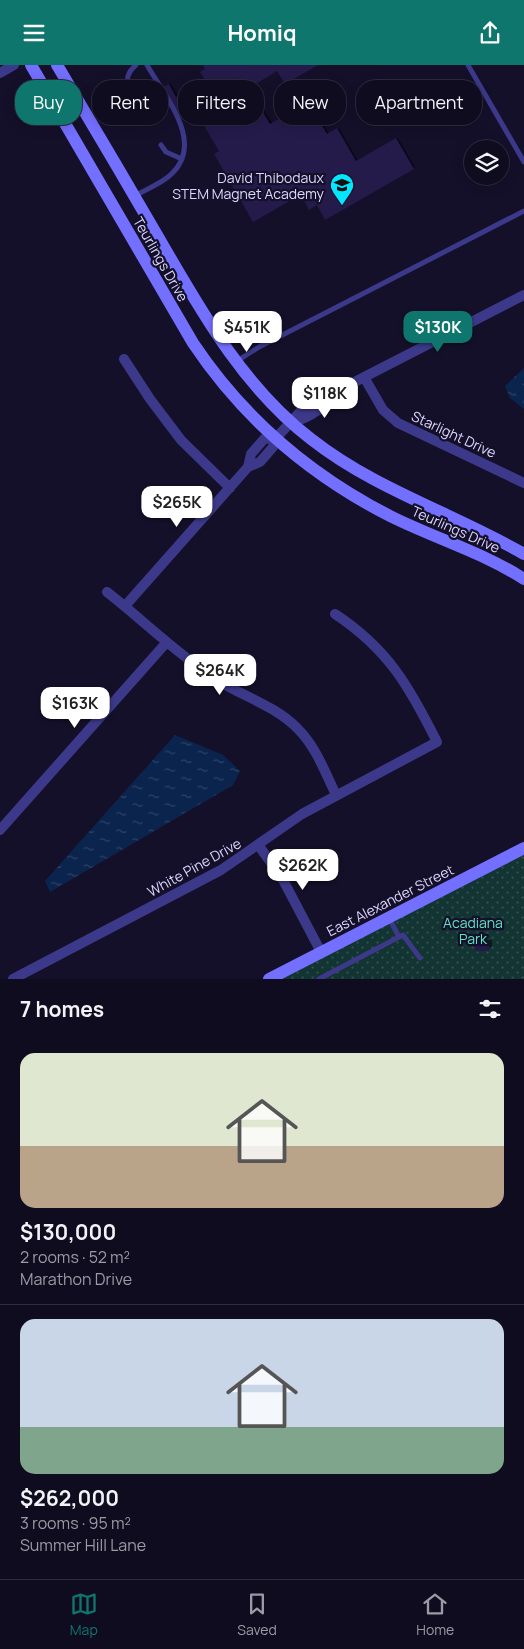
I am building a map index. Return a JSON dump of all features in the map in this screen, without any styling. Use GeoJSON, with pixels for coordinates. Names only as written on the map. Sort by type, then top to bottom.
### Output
{"type":"FeatureCollection","features":[{"type":"Feature","properties":{"kind":"street"},"geometry":{"type":"LineString","coordinates":[[0,73],[14,65]]}},
{"type":"Feature","properties":{"kind":"street","name":"Teurlings Drive"},"geometry":{"type":"LineString","coordinates":[[31,65],[175,313],[212,372],[235,399],[296,458],[355,496],[391,516],[490,560],[524,579]]}},
{"type":"Feature","properties":{"kind":"street","name":"Teurlings Drive"},"geometry":{"type":"LineString","coordinates":[[58,65],[208,323],[252,383],[291,423],[337,458],[375,481],[524,553]]}},
{"type":"Feature","properties":{"kind":"street"},"geometry":{"type":"LineString","coordinates":[[115,207],[134,196]]}},
{"type":"Feature","properties":{"kind":"street"},"geometry":{"type":"LineString","coordinates":[[125,606],[248,467],[260,463],[273,447],[276,438],[314,400],[331,391],[341,389],[524,295]]}},
{"type":"Feature","properties":{"kind":"street"},"geometry":{"type":"LineString","coordinates":[[124,359],[150,399],[181,440],[230,488]]}},
{"type":"Feature","properties":{"kind":"street","name":"Starlight Drive"},"geometry":{"type":"LineString","coordinates":[[364,377],[383,410],[398,423],[524,483]]}},
{"type":"Feature","properties":{"kind":"street"},"geometry":{"type":"LineString","coordinates":[[107,592],[166,643],[217,680],[275,711],[298,729],[319,759],[336,795]]}},
{"type":"Feature","properties":{"kind":"street","name":"White Pine Drive"},"geometry":{"type":"LineString","coordinates":[[12,979],[221,870],[259,846],[302,814],[437,742],[420,707],[394,667],[373,644],[335,615]]}},
{"type":"Feature","properties":{"kind":"street"},"geometry":{"type":"LineString","coordinates":[[0,830],[166,643]]}},
{"type":"Feature","properties":{"kind":"street"},"geometry":{"type":"LineString","coordinates":[[259,846],[279,873],[321,952]]}},
{"type":"Feature","properties":{"kind":"street","name":"East Alexander Street"},"geometry":{"type":"LineString","coordinates":[[269,979],[524,848]]}},
{"type":"Feature","properties":{"kind":"lane"},"geometry":{"type":"LineString","coordinates":[[127,80],[130,70],[136,65]]}},
{"type":"Feature","properties":{"kind":"lane"},"geometry":{"type":"LineString","coordinates":[[134,196],[168,177],[182,159],[185,141],[182,126],[147,65]]}},
{"type":"Feature","properties":{"kind":"lane"},"geometry":{"type":"LineString","coordinates":[[468,65],[524,162]]}},
{"type":"Feature","properties":{"kind":"lane"},"geometry":{"type":"LineString","coordinates":[[160,145],[172,156],[182,159]]}},
{"type":"Feature","properties":{"kind":"lane"},"geometry":{"type":"LineString","coordinates":[[236,362],[259,347],[524,211]]}},
{"type":"Feature","properties":{"kind":"lane"},"geometry":{"type":"LineString","coordinates":[[388,917],[399,937]]}},
{"type":"Feature","properties":{"kind":"lane"},"geometry":{"type":"LineString","coordinates":[[319,979],[403,935],[420,958]]}},
{"type":"Feature","properties":{"kind":"green space","name":"Acadiana Park"},"geometry":{"type":"Polygon","coordinates":[[[524,849],[524,979],[272,979],[524,849]]]}},
{"type":"Feature","properties":{"kind":"water"},"geometry":{"type":"Polygon","coordinates":[[[524,368],[524,409],[510,398],[505,386],[524,368]]]}},
{"type":"Feature","properties":{"kind":"water"},"geometry":{"type":"Polygon","coordinates":[[[175,735],[223,755],[240,771],[233,785],[50,892],[45,881],[175,735]]]}},
{"type":"Feature","properties":{"kind":"building"},"geometry":{"type":"Polygon","coordinates":[[[203,65],[318,65],[292,80],[283,80],[277,71],[262,80],[205,80],[200,72],[205,69],[203,65]]]}},
{"type":"Feature","properties":{"kind":"building"},"geometry":{"type":"Polygon","coordinates":[[[168,84],[176,97],[178,96],[178,112],[168,95],[168,84]]]}},
{"type":"Feature","properties":{"kind":"building"},"geometry":{"type":"Polygon","coordinates":[[[264,114],[270,124],[274,122],[274,125],[322,125],[327,134],[337,128],[356,161],[396,138],[414,169],[325,220],[317,205],[309,210],[300,193],[297,195],[294,191],[290,193],[293,199],[253,222],[214,154],[219,151],[204,125],[264,125],[264,114]]]}},
{"type":"Feature","properties":{"kind":"building"},"geometry":{"type":"Polygon","coordinates":[[[475,943],[489,943],[489,951],[475,951],[475,943]]]}},
{"type":"Feature","properties":{"kind":"place","name":"David Thibodaux STEM Magnet Academy"},"geometry":{"type":"Point","coordinates":[342,206]}}]}
